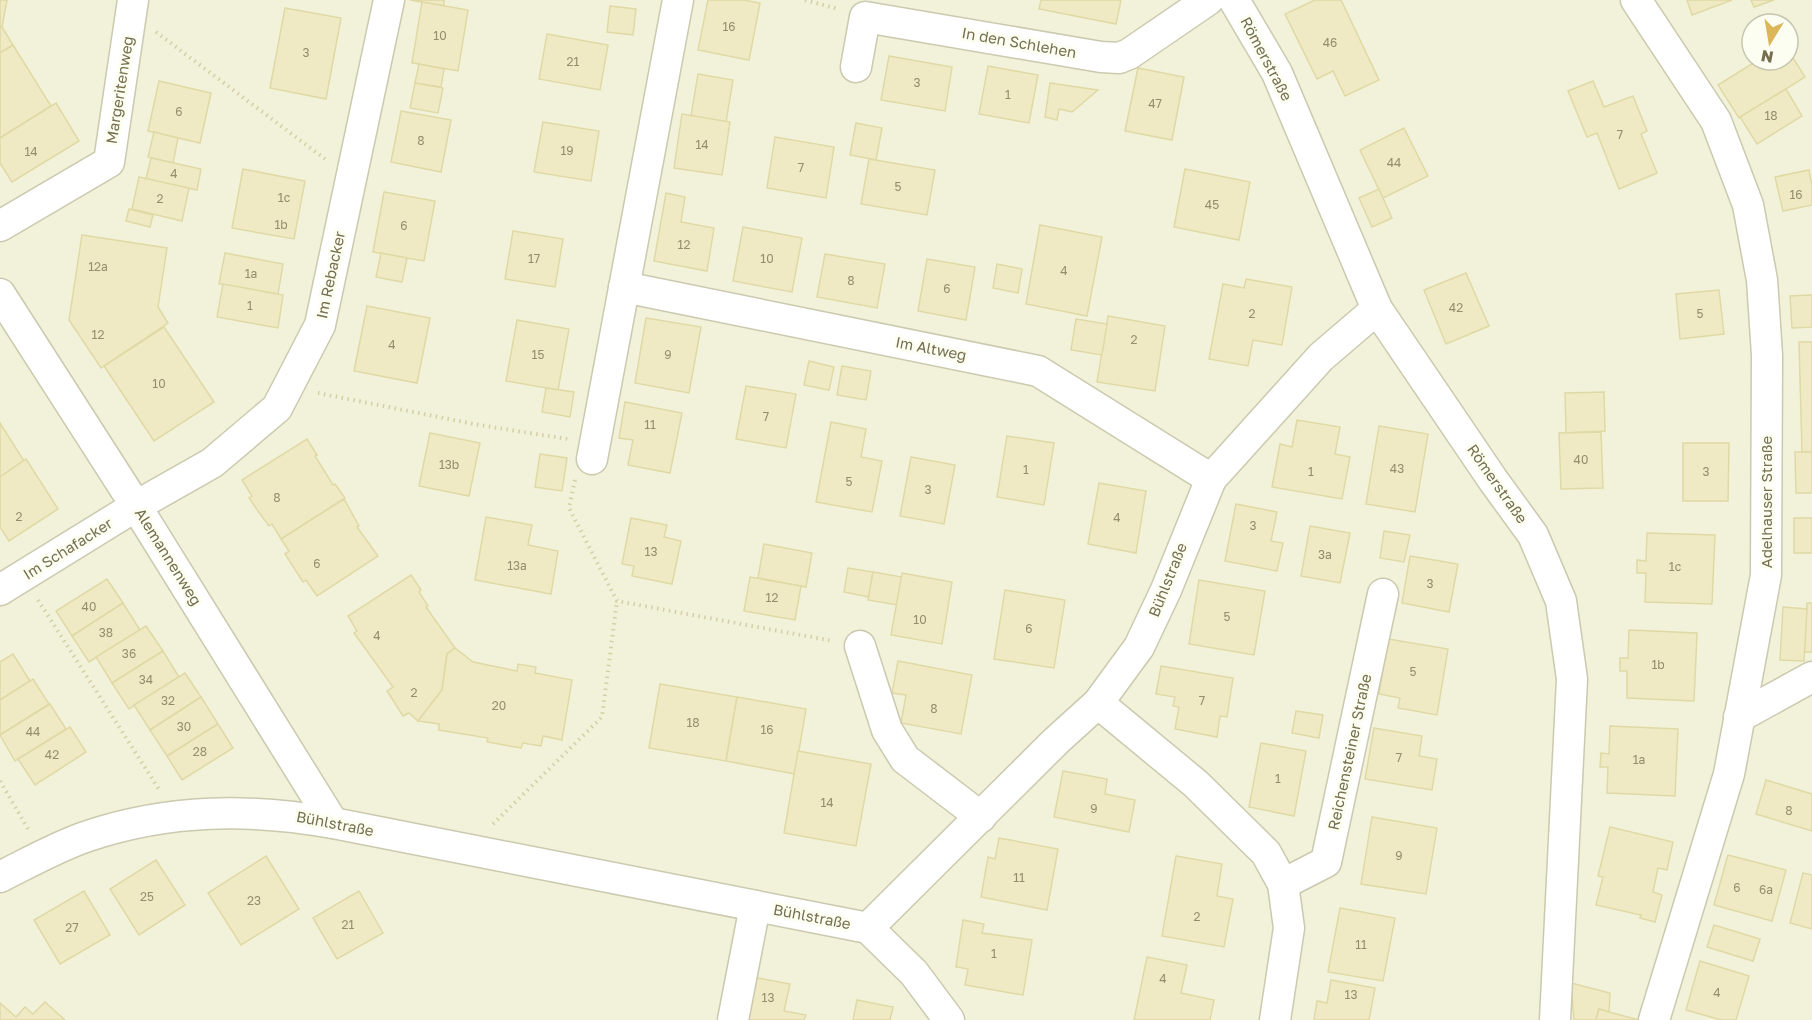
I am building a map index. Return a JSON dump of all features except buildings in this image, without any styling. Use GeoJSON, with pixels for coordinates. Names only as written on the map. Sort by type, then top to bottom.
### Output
{"type":"FeatureCollection","features":[{"type":"Feature","properties":{"kind":"street","name":"Im Rebacker"},"geometry":{"type":"LineString","coordinates":[[136,506],[212,463],[277,408],[320,325],[389,0]]}},
{"type":"Feature","properties":{"kind":"street"},"geometry":{"type":"LineString","coordinates":[[594,451],[678,0]]}},
{"type":"Feature","properties":{"kind":"street","name":"In den Schlehen"},"geometry":{"type":"LineString","coordinates":[[856,67],[865,17],[1101,57],[1119,58],[1129,54],[1208,0]]}},
{"type":"Feature","properties":{"kind":"street","name":"Römerstraße"},"geometry":{"type":"LineString","coordinates":[[1234,0],[1277,73],[1377,309],[1533,535],[1560,601],[1572,679],[1555,1020]]}},
{"type":"Feature","properties":{"kind":"street","name":"Adelhauser Straße"},"geometry":{"type":"LineString","coordinates":[[1636,0],[1716,121],[1748,205],[1762,280],[1767,355],[1766,575],[1729,774],[1654,1020]]}},
{"type":"Feature","properties":{"kind":"street","name":"Margeritenweg"},"geometry":{"type":"LineString","coordinates":[[0,226],[109,162],[132,7]]}},
{"type":"Feature","properties":{"kind":"street","name":"Im Altweg"},"geometry":{"type":"LineString","coordinates":[[624,287],[1038,371],[1211,479]]}},
{"type":"Feature","properties":{"kind":"street","name":"Alemannenweg"},"geometry":{"type":"LineString","coordinates":[[0,294],[136,506],[333,823]]}},
{"type":"Feature","properties":{"kind":"street","name":"Bühlstraße"},"geometry":{"type":"LineString","coordinates":[[0,877],[86,836],[131,824],[175,816],[243,812],[289,815],[333,823],[868,928],[1056,741],[1098,704],[1139,647],[1166,590],[1211,479],[1321,357],[1377,309]]}},
{"type":"Feature","properties":{"kind":"street","name":"Im Schafacker"},"geometry":{"type":"LineString","coordinates":[[12,583],[136,506]]}},
{"type":"Feature","properties":{"kind":"street","name":"Reichensteiner Straße"},"geometry":{"type":"LineString","coordinates":[[1283,884],[1326,862],[1383,594]]}},
{"type":"Feature","properties":{"kind":"street"},"geometry":{"type":"LineString","coordinates":[[860,646],[887,730],[905,759],[981,817]]}},
{"type":"Feature","properties":{"kind":"street"},"geometry":{"type":"LineString","coordinates":[[1739,717],[1812,677]]}},
{"type":"Feature","properties":{"kind":"street"},"geometry":{"type":"LineString","coordinates":[[1098,704],[1196,784],[1266,853],[1283,884],[1289,928],[1275,1020]]}},
{"type":"Feature","properties":{"kind":"street"},"geometry":{"type":"LineString","coordinates":[[733,1020],[756,906]]}},
{"type":"Feature","properties":{"kind":"street"},"geometry":{"type":"LineString","coordinates":[[868,928],[914,973],[949,1020]]}},
{"type":"Feature","properties":{"kind":"path"},"geometry":{"type":"LineString","coordinates":[[132,7],[311,149]]}},
{"type":"Feature","properties":{"kind":"path"},"geometry":{"type":"LineString","coordinates":[[288,386],[594,451]]}},
{"type":"Feature","properties":{"kind":"path"},"geometry":{"type":"LineString","coordinates":[[468,850],[602,717],[617,601],[569,508],[580,457],[594,451]]}},
{"type":"Feature","properties":{"kind":"path"},"geometry":{"type":"LineString","coordinates":[[12,583],[175,816]]}},
{"type":"Feature","properties":{"kind":"path"},"geometry":{"type":"LineString","coordinates":[[617,601],[860,646]]}},
{"type":"Feature","properties":{"kind":"path"},"geometry":{"type":"LineString","coordinates":[[0,781],[44,856]]}},
{"type":"Feature","properties":{"kind":"shaded area"},"geometry":{"type":"Polygon","coordinates":[[[0,0],[1812,0],[1812,1020],[0,1020],[0,0]]]}}]}
